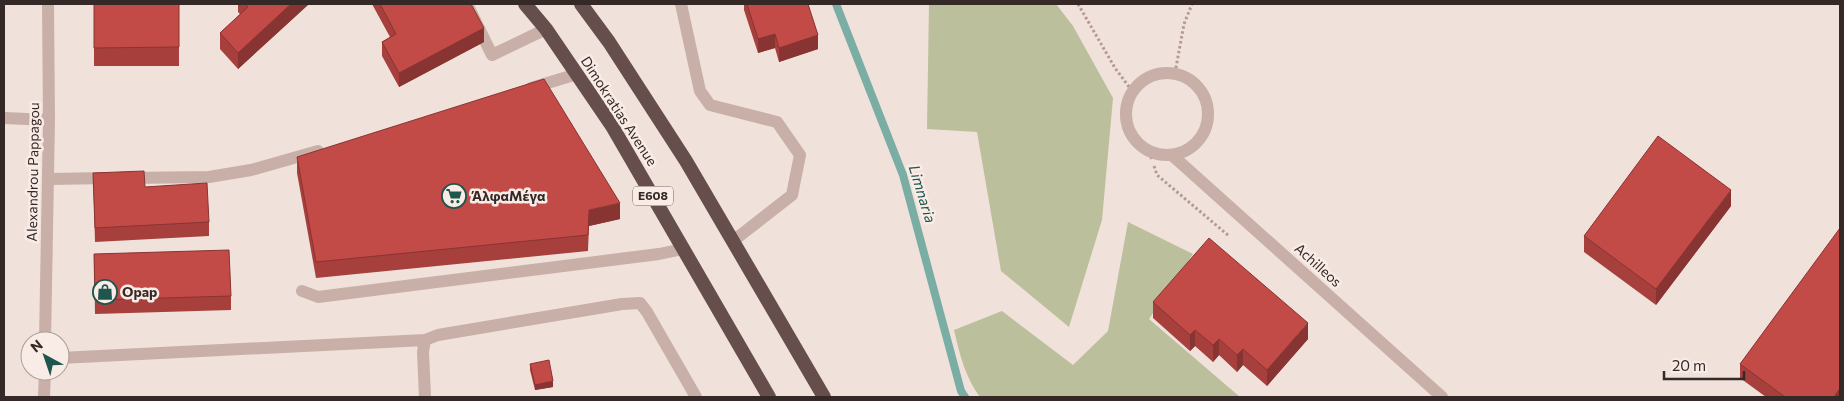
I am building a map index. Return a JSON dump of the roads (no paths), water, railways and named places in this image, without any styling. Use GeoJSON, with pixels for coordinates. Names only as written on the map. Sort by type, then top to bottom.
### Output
{"type":"FeatureCollection","features":[{"type":"Feature","properties":{"kind":"highway","name":"Dimokratias Avenue"},"geometry":{"type":"LineString","coordinates":[[525,4],[546,29],[612,126],[769,397]]}},
{"type":"Feature","properties":{"kind":"highway","name":"Dimokratias Avenue"},"geometry":{"type":"LineString","coordinates":[[581,4],[610,42],[686,162],[824,397]]}},
{"type":"Feature","properties":{"kind":"street","name":"Alexandrou Pappagou"},"geometry":{"type":"LineString","coordinates":[[45,331],[49,179],[48,4]]}},
{"type":"Feature","properties":{"kind":"street"},"geometry":{"type":"LineString","coordinates":[[466,4],[492,55],[546,29]]}},
{"type":"Feature","properties":{"kind":"street"},"geometry":{"type":"LineString","coordinates":[[681,4],[700,91],[710,104],[776,122],[800,155],[792,195],[733,241]]}},
{"type":"Feature","properties":{"kind":"street"},"geometry":{"type":"LineString","coordinates":[[1175,73],[1196,83],[1208,103],[1208,126],[1195,146],[1173,156],[1149,152],[1131,137],[1125,114],[1132,91],[1151,76],[1175,73]]}},
{"type":"Feature","properties":{"kind":"street"},"geometry":{"type":"LineString","coordinates":[[518,92],[576,74]]}},
{"type":"Feature","properties":{"kind":"street"},"geometry":{"type":"LineString","coordinates":[[4,118],[49,120]]}},
{"type":"Feature","properties":{"kind":"street"},"geometry":{"type":"LineString","coordinates":[[49,179],[209,177],[251,170],[334,146]]}},
{"type":"Feature","properties":{"kind":"street","name":"Achilleos"},"geometry":{"type":"LineString","coordinates":[[1173,156],[1442,397]]}},
{"type":"Feature","properties":{"kind":"street"},"geometry":{"type":"LineString","coordinates":[[302,291],[318,297],[658,254],[684,249]]}},
{"type":"Feature","properties":{"kind":"street"},"geometry":{"type":"LineString","coordinates":[[70,358],[425,340],[438,335],[622,304],[640,303],[696,397]]}},
{"type":"Feature","properties":{"kind":"street"},"geometry":{"type":"LineString","coordinates":[[425,340],[423,352],[426,397]]}},
{"type":"Feature","properties":{"kind":"street"},"geometry":{"type":"LineString","coordinates":[[44,397],[45,381]]}},
{"type":"Feature","properties":{"kind":"waterway","name":"Limnaria"},"geometry":{"type":"LineString","coordinates":[[836,4],[903,175],[961,391],[965,397]]}},
{"type":"Feature","properties":{"kind":"place","name":"ΆλφαΜέγα"},"geometry":{"type":"Point","coordinates":[454,196]}},
{"type":"Feature","properties":{"kind":"place","name":"Opap"},"geometry":{"type":"Point","coordinates":[105,292]}}]}
